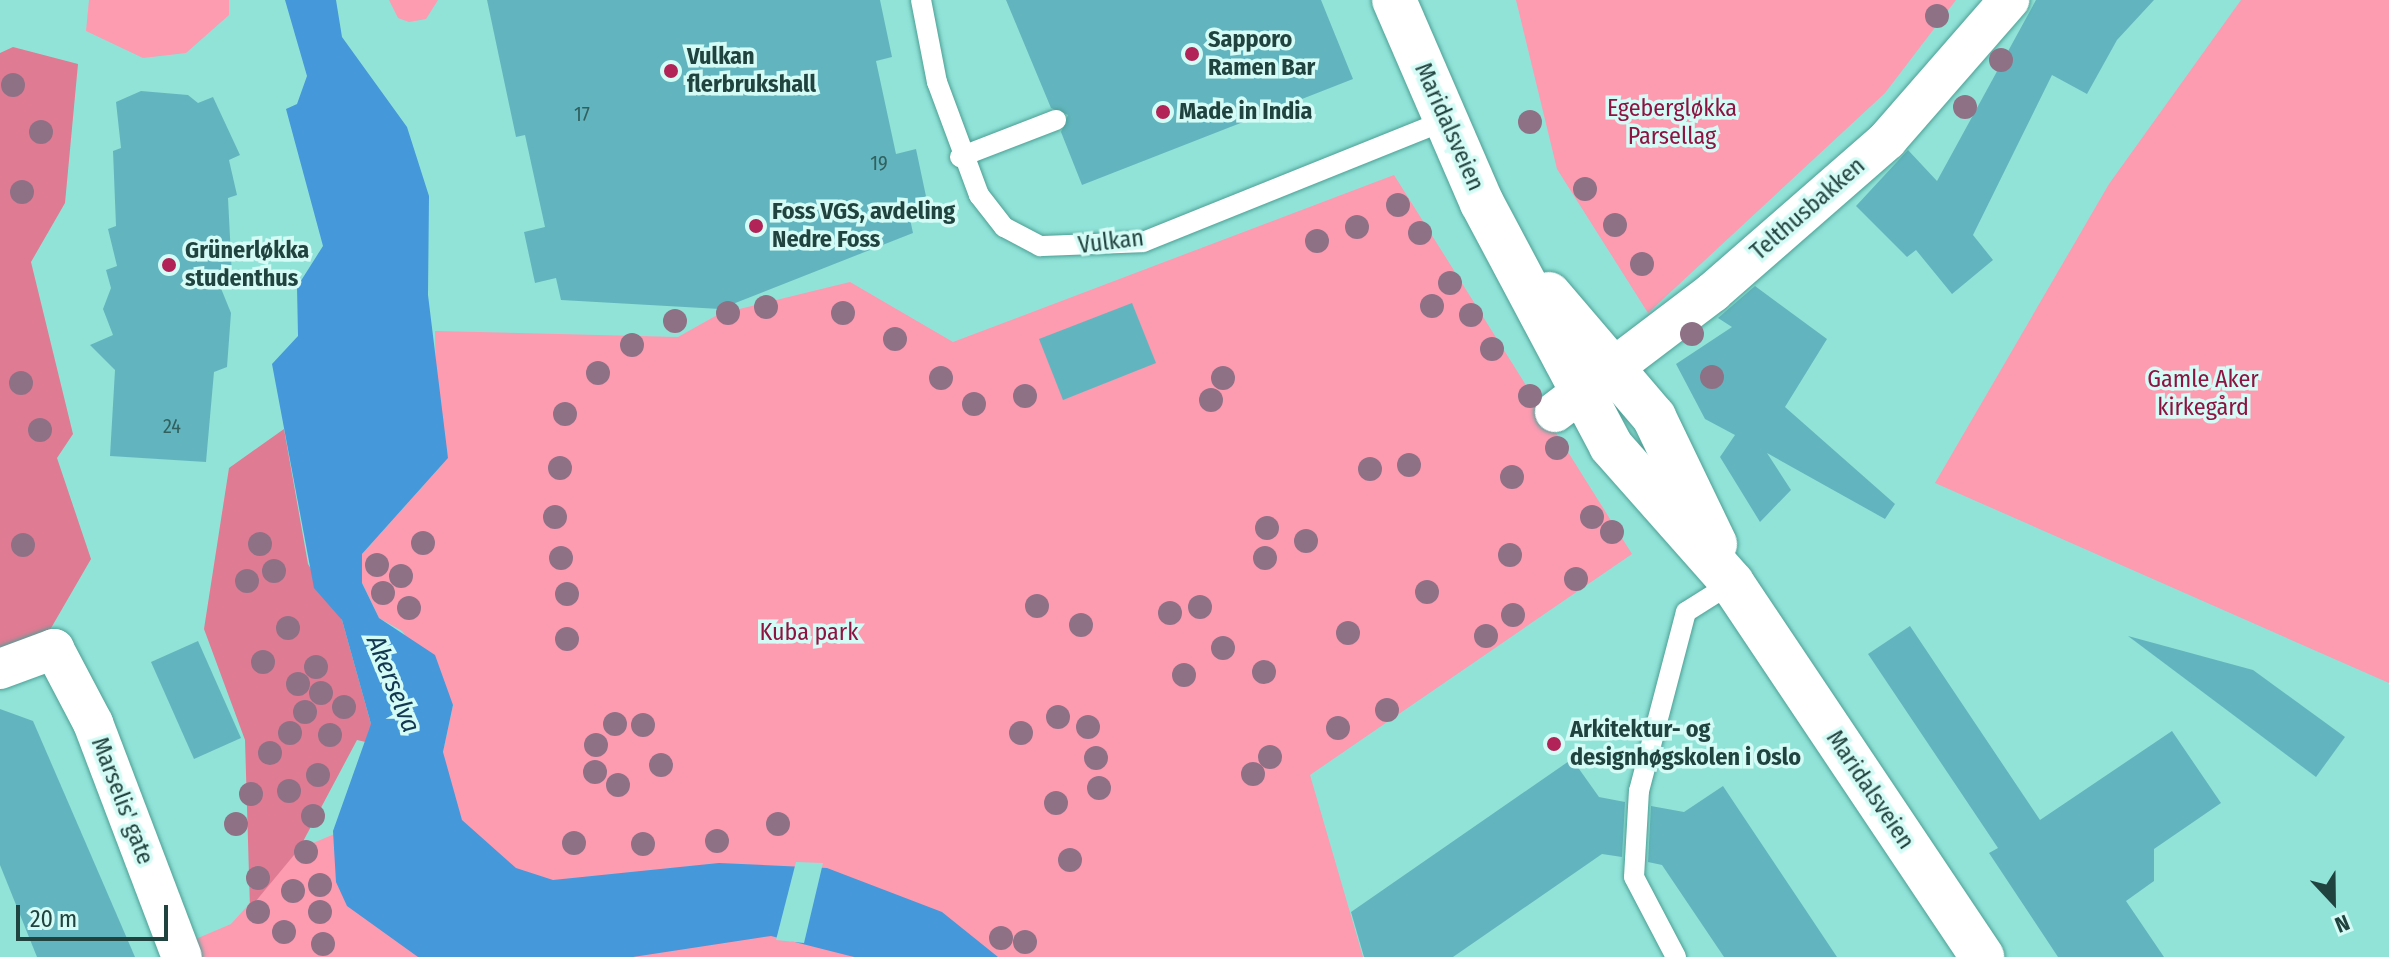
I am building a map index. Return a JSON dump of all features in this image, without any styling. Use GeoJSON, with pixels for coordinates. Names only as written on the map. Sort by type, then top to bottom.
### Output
{"type":"FeatureCollection","features":[{"type":"Feature","properties":{"kind":"main road","name":"Maridalsveien"},"geometry":{"type":"LineString","coordinates":[[1394,0],[1446,120],[1512,251],[1583,389],[1633,473],[1732,583],[1982,957]]}},
{"type":"Feature","properties":{"kind":"street","name":"Telthusbakken"},"geometry":{"type":"LineString","coordinates":[[1583,389],[1887,140],[2009,0]]}},
{"type":"Feature","properties":{"kind":"street","name":"Marselis' gate"},"geometry":{"type":"LineString","coordinates":[[0,669],[54,649],[93,723],[182,957]]}},
{"type":"Feature","properties":{"kind":"lane","name":"Vulkan"},"geometry":{"type":"LineString","coordinates":[[921,0],[960,157],[1004,227],[1040,246],[1091,248],[1143,242],[1446,120]]}},
{"type":"Feature","properties":{"kind":"lane"},"geometry":{"type":"LineString","coordinates":[[960,157],[1056,120]]}},
{"type":"Feature","properties":{"kind":"lane"},"geometry":{"type":"LineString","coordinates":[[1676,957],[1634,877],[1639,791],[1686,612],[1732,583]]}},
{"type":"Feature","properties":{"kind":"green space"},"geometry":{"type":"Polygon","coordinates":[[[89,0],[229,0],[229,15],[186,53],[143,58],[86,31],[89,0]]]}},
{"type":"Feature","properties":{"kind":"green space"},"geometry":{"type":"Polygon","coordinates":[[[389,0],[438,0],[426,19],[409,22],[398,18],[389,0]]]}},
{"type":"Feature","properties":{"kind":"green space","name":"Egebergløkka Parsellag"},"geometry":{"type":"Polygon","coordinates":[[[1516,0],[1956,0],[1885,93],[1648,313],[1557,169],[1516,0]]]}},
{"type":"Feature","properties":{"kind":"green space","name":"Gamle Aker kirkegård"},"geometry":{"type":"Polygon","coordinates":[[[2241,0],[2389,0],[2389,683],[1935,483],[2109,184],[2241,0]]]}},
{"type":"Feature","properties":{"kind":"green space","name":"Kuba park"},"geometry":{"type":"Polygon","coordinates":[[[1394,175],[1632,554],[1310,775],[1363,957],[182,957],[177,947],[231,924],[299,849],[448,786],[443,752],[453,705],[402,631],[379,618],[362,583],[362,554],[448,458],[436,398],[435,331],[678,337],[719,314],[850,282],[953,342],[1394,175]]]}},
{"type":"Feature","properties":{"kind":"shaded area"},"geometry":{"type":"Polygon","coordinates":[[[13,47],[78,64],[65,203],[31,262],[73,434],[57,458],[91,559],[47,635],[0,651],[0,53],[13,47]]]}},
{"type":"Feature","properties":{"kind":"shaded area"},"geometry":{"type":"Polygon","coordinates":[[[284,429],[308,564],[342,620],[371,724],[370,743],[357,740],[299,849],[250,908],[245,740],[204,629],[229,468],[284,429]]]}},
{"type":"Feature","properties":{"kind":"water","name":"Akerselva"},"geometry":{"type":"Polygon","coordinates":[[[285,0],[336,0],[342,37],[407,127],[429,196],[428,295],[448,458],[362,554],[362,583],[379,618],[435,655],[453,705],[443,752],[462,820],[516,868],[553,880],[719,863],[827,868],[942,912],[998,957],[854,957],[771,936],[633,957],[418,957],[347,906],[336,882],[333,831],[371,724],[342,620],[314,588],[272,364],[298,336],[297,287],[323,246],[286,109],[297,104],[307,76],[285,0]]]}},
{"type":"Feature","properties":{"kind":"pier"},"geometry":{"type":"Polygon","coordinates":[[[796,862],[823,863],[804,943],[776,940],[796,862]]]}},
{"type":"Feature","properties":{"kind":"building"},"geometry":{"type":"Polygon","coordinates":[[[487,0],[880,0],[892,57],[876,61],[896,154],[916,149],[927,201],[907,205],[913,233],[720,309],[561,300],[556,278],[535,283],[524,232],[545,227],[525,135],[516,137],[487,0]]]}},
{"type":"Feature","properties":{"kind":"building"},"geometry":{"type":"Polygon","coordinates":[[[1006,0],[1321,0],[1353,79],[1082,185],[1061,132],[1068,115],[1051,108],[1006,0]]]}},
{"type":"Feature","properties":{"kind":"building"},"geometry":{"type":"Polygon","coordinates":[[[2036,0],[2154,0],[2117,40],[2087,94],[2052,75],[1973,235],[1993,260],[1952,294],[1916,250],[1907,257],[1856,206],[1908,150],[1937,181],[2036,0]]]}},
{"type":"Feature","properties":{"kind":"building","name":"Grünerløkka studenthus"},"geometry":{"type":"Polygon","coordinates":[[[141,91],[188,95],[198,103],[213,97],[240,155],[229,160],[237,195],[228,198],[232,276],[218,281],[231,313],[227,367],[214,372],[206,462],[110,456],[115,370],[90,345],[113,335],[103,309],[111,288],[106,270],[117,266],[108,229],[116,226],[113,151],[121,148],[116,102],[141,91]]]}},
{"type":"Feature","properties":{"kind":"building"},"geometry":{"type":"Polygon","coordinates":[[[1755,286],[1827,339],[1785,407],[1895,504],[1885,519],[1767,453],[1791,490],[1760,522],[1720,457],[1735,435],[1705,419],[1676,364],[1732,327],[1718,318],[1755,286]]]}},
{"type":"Feature","properties":{"kind":"building"},"geometry":{"type":"Polygon","coordinates":[[[1132,303],[1156,363],[1063,400],[1039,339],[1132,303]]]}},
{"type":"Feature","properties":{"kind":"building"},"geometry":{"type":"Polygon","coordinates":[[[1910,626],[2040,820],[2172,731],[2221,803],[2154,849],[2154,881],[2126,901],[2164,957],[2058,957],[1989,853],[1998,848],[1868,654],[1910,626]]]}},
{"type":"Feature","properties":{"kind":"building"},"geometry":{"type":"Polygon","coordinates":[[[2128,636],[2253,670],[2345,737],[2316,777],[2128,636]]]}},
{"type":"Feature","properties":{"kind":"building"},"geometry":{"type":"Polygon","coordinates":[[[198,641],[241,738],[194,759],[151,662],[198,641]]]}},
{"type":"Feature","properties":{"kind":"building"},"geometry":{"type":"Polygon","coordinates":[[[0,709],[33,721],[135,957],[37,957],[0,865],[0,709]]]}},
{"type":"Feature","properties":{"kind":"building"},"geometry":{"type":"Polygon","coordinates":[[[1572,759],[1599,797],[1625,802],[1622,857],[1602,854],[1453,957],[1364,957],[1351,912],[1572,759]]]}},
{"type":"Feature","properties":{"kind":"building"},"geometry":{"type":"Polygon","coordinates":[[[1723,786],[1837,957],[1724,957],[1662,865],[1648,862],[1651,806],[1684,812],[1723,786]]]}},
{"type":"Feature","properties":{"kind":"place","name":"Sapporo Ramen Bar"},"geometry":{"type":"Point","coordinates":[1192,54]}},
{"type":"Feature","properties":{"kind":"place","name":"Vulkan flerbrukshall"},"geometry":{"type":"Point","coordinates":[671,71]}},
{"type":"Feature","properties":{"kind":"place","name":"Made in India"},"geometry":{"type":"Point","coordinates":[1163,112]}},
{"type":"Feature","properties":{"kind":"place","name":"Foss VGS, avdeling Nedre Foss"},"geometry":{"type":"Point","coordinates":[756,226]}},
{"type":"Feature","properties":{"kind":"place","name":"Grünerløkka studenthus"},"geometry":{"type":"Point","coordinates":[169,265]}},
{"type":"Feature","properties":{"kind":"place","name":"Arkitektur- og designhøgskolen i Oslo"},"geometry":{"type":"Point","coordinates":[1554,744]}}]}
